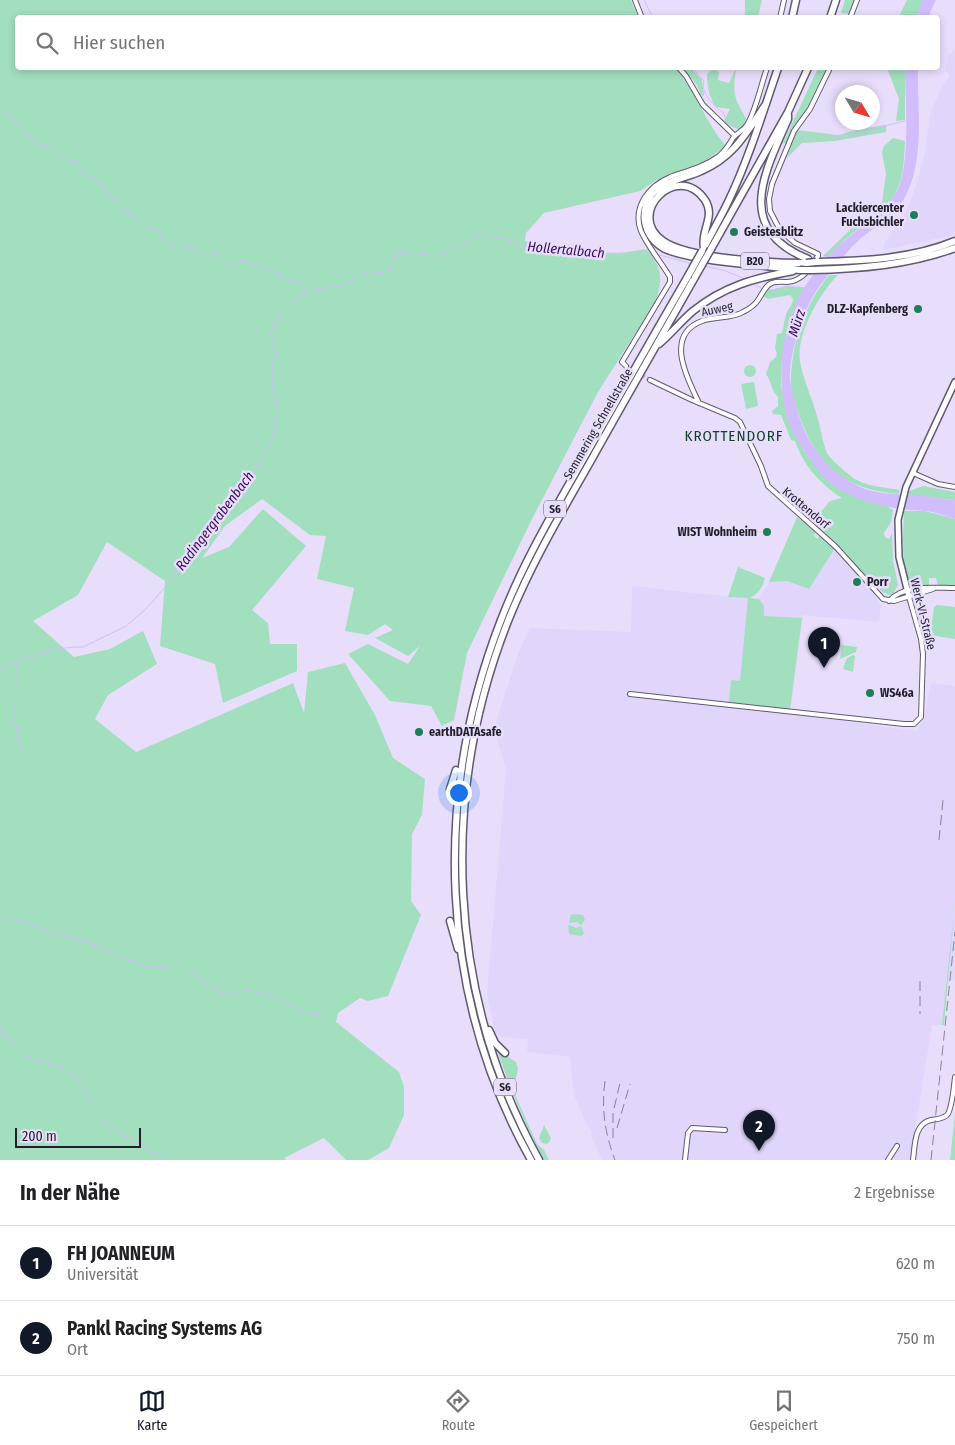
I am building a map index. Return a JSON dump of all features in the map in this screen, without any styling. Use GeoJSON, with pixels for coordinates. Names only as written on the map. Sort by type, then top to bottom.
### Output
{"type":"FeatureCollection","features":[{"type":"Feature","properties":{"kind":"highway"},"geometry":{"type":"LineString","coordinates":[[793,15],[796,0]]}},
{"type":"Feature","properties":{"kind":"highway"},"geometry":{"type":"LineString","coordinates":[[831,15],[836,0]]}},
{"type":"Feature","properties":{"kind":"highway","name":"Semmering Schnellstraße"},"geometry":{"type":"LineString","coordinates":[[531,1160],[506,1111],[485,1056],[462,960],[454,858],[459,779],[471,714],[481,675],[501,618],[520,577],[554,510],[703,253],[730,199],[777,70]]}},
{"type":"Feature","properties":{"kind":"highway","name":"Semmering Schnellstraße"},"geometry":{"type":"LineString","coordinates":[[539,1160],[512,1106],[490,1046],[471,963],[461,865],[464,792],[474,734],[488,676],[508,620],[527,578],[788,112],[807,70]]}},
{"type":"Feature","properties":{"kind":"highway"},"geometry":{"type":"LineString","coordinates":[[703,253],[676,253],[656,242],[649,234],[645,224],[644,213],[647,202],[660,187],[702,171],[725,157],[742,140],[766,104]]}},
{"type":"Feature","properties":{"kind":"highway"},"geometry":{"type":"LineString","coordinates":[[788,112],[788,119],[764,175],[761,192],[762,209],[766,223],[777,239],[807,261]]}},
{"type":"Feature","properties":{"kind":"highway"},"geometry":{"type":"LineString","coordinates":[[674,187],[684,187],[694,190],[705,200],[709,219],[702,241],[703,253],[672,246],[655,233],[651,224],[650,214],[652,205],[660,194],[674,187]]}},
{"type":"Feature","properties":{"kind":"highway","name":"B20"},"geometry":{"type":"LineString","coordinates":[[703,253],[759,261],[816,262],[864,260],[926,250],[955,243]]}},
{"type":"Feature","properties":{"kind":"highway","name":"B20"},"geometry":{"type":"LineString","coordinates":[[703,253],[750,266],[800,270],[858,267],[926,257],[955,243]]}},
{"type":"Feature","properties":{"kind":"highway"},"geometry":{"type":"LineString","coordinates":[[656,346],[701,305],[719,293],[754,279],[800,270]]}},
{"type":"Feature","properties":{"kind":"highway"},"geometry":{"type":"LineString","coordinates":[[450,789],[463,752]]}},
{"type":"Feature","properties":{"kind":"highway"},"geometry":{"type":"LineString","coordinates":[[450,921],[462,960]]}},
{"type":"Feature","properties":{"kind":"highway"},"geometry":{"type":"LineString","coordinates":[[478,999],[485,1014],[491,1036],[505,1053]]}},
{"type":"Feature","properties":{"kind":"main road","name":"Werk-VI-Straße"},"geometry":{"type":"LineString","coordinates":[[909,597],[899,550],[898,520],[906,487],[955,382]]}},
{"type":"Feature","properties":{"kind":"street"},"geometry":{"type":"LineString","coordinates":[[635,0],[641,15]]}},
{"type":"Feature","properties":{"kind":"street"},"geometry":{"type":"LineString","coordinates":[[781,15],[784,0]]}},
{"type":"Feature","properties":{"kind":"street"},"geometry":{"type":"LineString","coordinates":[[851,15],[857,0]]}},
{"type":"Feature","properties":{"kind":"street"},"geometry":{"type":"LineString","coordinates":[[681,70],[703,104],[735,136]]}},
{"type":"Feature","properties":{"kind":"street"},"geometry":{"type":"LineString","coordinates":[[626,366],[622,362],[669,287],[670,277],[642,231],[639,222],[640,207],[648,191],[654,186],[707,163],[728,147],[735,136],[743,131],[749,121],[766,70]]}},
{"type":"Feature","properties":{"kind":"street","name":"Auweg"},"geometry":{"type":"LineString","coordinates":[[699,403],[688,381],[684,366],[681,341],[684,334],[702,321],[738,315],[746,311],[757,302],[768,285],[776,282],[797,280],[804,276],[818,256],[815,251],[795,243],[780,230],[770,211],[769,199],[772,184],[794,131],[810,109],[829,70]]}},
{"type":"Feature","properties":{"kind":"street","name":"Krottendorf"},"geometry":{"type":"LineString","coordinates":[[650,380],[735,418],[740,422],[768,486],[836,547],[881,597],[888,601]]}},
{"type":"Feature","properties":{"kind":"street"},"geometry":{"type":"LineString","coordinates":[[913,472],[938,484],[955,487]]}},
{"type":"Feature","properties":{"kind":"street"},"geometry":{"type":"LineString","coordinates":[[888,601],[907,590],[955,588]]}},
{"type":"Feature","properties":{"kind":"street"},"geometry":{"type":"LineString","coordinates":[[888,601],[909,597],[933,589]]}},
{"type":"Feature","properties":{"kind":"street","name":"Werk-VI-Straße"},"geometry":{"type":"LineString","coordinates":[[630,694],[914,724],[921,717],[924,658],[921,639],[909,597]]}},
{"type":"Feature","properties":{"kind":"street"},"geometry":{"type":"LineString","coordinates":[[913,1160],[920,1126],[928,1121],[947,1115],[955,1079]]}},
{"type":"Feature","properties":{"kind":"street"},"geometry":{"type":"LineString","coordinates":[[685,1160],[688,1133],[692,1128],[725,1130]]}},
{"type":"Feature","properties":{"kind":"street"},"geometry":{"type":"LineString","coordinates":[[888,1160],[897,1146]]}},
{"type":"Feature","properties":{"kind":"shaded area"},"geometry":{"type":"Polygon","coordinates":[[[955,50],[955,233],[949,236],[883,250],[885,242],[905,214],[917,183],[925,153],[930,114],[941,88],[950,76],[945,70],[948,55],[955,50]]]}},
{"type":"Feature","properties":{"kind":"shaded area"},"geometry":{"type":"Polygon","coordinates":[[[835,548],[866,581],[881,606],[879,622],[803,615],[790,714],[918,731],[924,718],[931,683],[955,686],[955,902],[951,944],[955,911],[955,969],[954,980],[947,980],[942,1025],[932,1025],[915,1129],[912,1160],[602,1160],[591,1135],[592,1132],[574,1095],[570,1057],[527,1052],[528,1039],[502,1037],[495,1032],[487,993],[506,770],[494,728],[519,651],[530,628],[631,632],[632,586],[758,599],[769,582],[787,581],[807,588],[835,548]]]}},
{"type":"Feature","properties":{"kind":"green space"},"geometry":{"type":"Polygon","coordinates":[[[0,0],[631,0],[637,15],[15,15],[15,70],[677,70],[726,146],[705,161],[657,180],[640,191],[544,213],[526,233],[525,241],[613,254],[647,249],[656,262],[660,274],[660,286],[656,301],[598,392],[531,521],[467,653],[454,720],[442,726],[431,706],[390,701],[348,654],[368,644],[408,664],[420,646],[408,656],[375,638],[393,630],[385,624],[368,635],[345,631],[354,588],[317,579],[326,536],[310,535],[262,499],[225,526],[202,558],[229,547],[263,509],[306,546],[252,610],[268,623],[270,644],[297,644],[297,671],[223,703],[215,664],[160,646],[165,581],[107,542],[78,595],[33,621],[74,657],[110,649],[143,631],[157,664],[108,695],[95,719],[136,752],[293,683],[304,713],[308,672],[345,663],[375,715],[393,758],[425,779],[422,815],[412,834],[411,901],[421,915],[388,996],[368,1001],[360,998],[338,1013],[336,1022],[399,1072],[404,1087],[404,1115],[389,1148],[368,1160],[346,1160],[324,1138],[284,1158],[286,1160],[0,1160],[0,0]]]}},
{"type":"Feature","properties":{"kind":"green space"},"geometry":{"type":"Polygon","coordinates":[[[745,0],[762,0],[758,15],[745,15],[745,0]]]}},
{"type":"Feature","properties":{"kind":"green space"},"geometry":{"type":"Polygon","coordinates":[[[845,0],[855,0],[850,14],[841,13],[845,0]]]}},
{"type":"Feature","properties":{"kind":"green space"},"geometry":{"type":"Polygon","coordinates":[[[907,0],[923,0],[917,15],[900,15],[907,0]]]}},
{"type":"Feature","properties":{"kind":"green space"},"geometry":{"type":"Polygon","coordinates":[[[685,70],[693,70],[702,80],[704,96],[701,95],[697,85],[685,70]]]}},
{"type":"Feature","properties":{"kind":"green space"},"geometry":{"type":"Polygon","coordinates":[[[711,70],[716,70],[719,72],[718,80],[729,83],[736,70],[735,95],[747,120],[740,130],[728,125],[724,121],[730,109],[716,107],[708,87],[707,74],[711,70]]]}},
{"type":"Feature","properties":{"kind":"green space"},"geometry":{"type":"Polygon","coordinates":[[[817,70],[826,70],[809,106],[791,133],[787,144],[783,143],[817,70]]]}},
{"type":"Feature","properties":{"kind":"green space"},"geometry":{"type":"Polygon","coordinates":[[[888,70],[905,70],[905,120],[896,121],[899,99],[888,70]]]}},
{"type":"Feature","properties":{"kind":"green space"},"geometry":{"type":"Polygon","coordinates":[[[886,125],[886,132],[835,141],[802,143],[787,158],[797,130],[838,135],[856,130],[880,130],[880,126],[886,125]]]}},
{"type":"Feature","properties":{"kind":"green space"},"geometry":{"type":"Polygon","coordinates":[[[893,138],[905,141],[902,172],[893,197],[883,209],[828,257],[823,256],[852,228],[874,212],[882,202],[886,174],[882,152],[884,146],[893,138]]]}},
{"type":"Feature","properties":{"kind":"green space"},"geometry":{"type":"Polygon","coordinates":[[[829,275],[838,275],[817,303],[806,327],[800,350],[801,368],[815,409],[825,448],[832,459],[855,479],[871,485],[900,490],[898,494],[863,487],[836,473],[825,463],[807,435],[795,403],[791,387],[794,349],[807,310],[829,275]]]}},
{"type":"Feature","properties":{"kind":"green space"},"geometry":{"type":"Polygon","coordinates":[[[787,286],[804,288],[792,313],[781,366],[781,386],[790,425],[810,460],[893,510],[891,522],[884,533],[885,537],[889,539],[892,533],[893,560],[898,585],[893,594],[889,595],[882,592],[847,557],[847,554],[812,522],[830,501],[842,498],[814,474],[798,450],[795,441],[791,440],[781,415],[773,414],[772,411],[778,406],[778,397],[766,374],[770,362],[777,354],[775,348],[777,334],[782,333],[793,299],[790,295],[768,299],[762,295],[765,289],[772,290],[787,286]]]}},
{"type":"Feature","properties":{"kind":"green space"},"geometry":{"type":"Polygon","coordinates":[[[750,365],[756,371],[750,377],[744,371],[750,365]]]}},
{"type":"Feature","properties":{"kind":"green space"},"geometry":{"type":"Polygon","coordinates":[[[754,382],[758,406],[746,409],[741,384],[754,382]]]}},
{"type":"Feature","properties":{"kind":"green space"},"geometry":{"type":"Polygon","coordinates":[[[923,486],[955,492],[955,500],[908,495],[909,491],[923,486]]]}},
{"type":"Feature","properties":{"kind":"green space"},"geometry":{"type":"Polygon","coordinates":[[[904,511],[925,511],[955,519],[955,586],[938,585],[936,578],[929,578],[929,585],[923,586],[913,585],[909,580],[904,562],[904,511]]]}},
{"type":"Feature","properties":{"kind":"green space"},"geometry":{"type":"Polygon","coordinates":[[[797,517],[816,532],[814,536],[818,539],[819,535],[835,548],[809,589],[787,581],[769,582],[797,517]]]}},
{"type":"Feature","properties":{"kind":"green space"},"geometry":{"type":"Polygon","coordinates":[[[738,567],[765,578],[760,590],[750,598],[759,599],[764,606],[764,616],[802,618],[790,709],[729,702],[731,680],[740,681],[748,598],[728,597],[738,567]]]}},
{"type":"Feature","properties":{"kind":"green space"},"geometry":{"type":"Polygon","coordinates":[[[937,605],[955,607],[955,639],[930,635],[934,607],[937,605]]]}},
{"type":"Feature","properties":{"kind":"green space"},"geometry":{"type":"Polygon","coordinates":[[[842,645],[857,647],[856,652],[840,659],[842,645]]]}},
{"type":"Feature","properties":{"kind":"green space"},"geometry":{"type":"Polygon","coordinates":[[[855,656],[853,672],[843,669],[847,658],[855,656]]]}},
{"type":"Feature","properties":{"kind":"green space"},"geometry":{"type":"Polygon","coordinates":[[[955,902],[944,1025],[942,1025],[955,902]]]}},
{"type":"Feature","properties":{"kind":"green space"},"geometry":{"type":"Polygon","coordinates":[[[571,914],[583,915],[585,920],[581,925],[577,922],[569,923],[571,914]]]}},
{"type":"Feature","properties":{"kind":"green space"},"geometry":{"type":"Polygon","coordinates":[[[568,925],[576,928],[581,926],[584,934],[581,936],[569,934],[568,925]]]}},
{"type":"Feature","properties":{"kind":"green space"},"geometry":{"type":"Polygon","coordinates":[[[495,1045],[501,1052],[516,1062],[518,1069],[513,1090],[537,1144],[544,1150],[549,1160],[544,1160],[530,1132],[511,1089],[495,1045]]]}},
{"type":"Feature","properties":{"kind":"green space"},"geometry":{"type":"Polygon","coordinates":[[[955,1113],[955,1160],[950,1160],[955,1113]]]}},
{"type":"Feature","properties":{"kind":"green space"},"geometry":{"type":"Polygon","coordinates":[[[544,1125],[551,1138],[547,1144],[542,1143],[539,1138],[544,1125]]]}},
{"type":"Feature","properties":{"kind":"water"},"geometry":{"type":"Polygon","coordinates":[[[923,0],[936,0],[929,15],[917,15],[923,0]]]}},
{"type":"Feature","properties":{"kind":"water","name":"Mürz"},"geometry":{"type":"Polygon","coordinates":[[[905,70],[918,70],[918,153],[910,186],[899,207],[856,243],[817,290],[807,309],[794,346],[790,379],[804,429],[817,452],[835,471],[858,486],[871,491],[955,500],[955,519],[929,512],[892,508],[859,499],[839,489],[824,476],[807,455],[792,431],[784,406],[781,368],[783,349],[792,312],[810,279],[830,255],[893,198],[901,179],[904,165],[905,70]]]}},
{"type":"Feature","properties":{"kind":"waterway"},"geometry":{"type":"LineString","coordinates":[[644,0],[652,15]]}},
{"type":"Feature","properties":{"kind":"waterway"},"geometry":{"type":"LineString","coordinates":[[696,70],[704,81],[704,90],[709,99],[724,113],[724,116],[741,129]]}},
{"type":"Feature","properties":{"kind":"waterway","name":"Hollertalbach"},"geometry":{"type":"LineString","coordinates":[[0,109],[13,119],[35,142],[45,147],[51,147],[69,162],[78,163],[85,175],[102,184],[106,190],[107,197],[113,199],[124,212],[130,212],[148,229],[153,228],[175,247],[193,249],[199,254],[216,254],[230,268],[241,260],[276,272],[283,279],[300,283],[306,290],[342,286],[356,276],[388,271],[393,266],[395,254],[398,252],[440,256],[454,247],[462,246],[475,236],[484,233],[496,238],[510,240],[520,246],[560,248],[567,252],[652,254]]}},
{"type":"Feature","properties":{"kind":"waterway"},"geometry":{"type":"LineString","coordinates":[[796,138],[839,137],[905,121]]}},
{"type":"Feature","properties":{"kind":"waterway","name":"Hollertalbach"},"geometry":{"type":"LineString","coordinates":[[656,254],[693,264]]}},
{"type":"Feature","properties":{"kind":"waterway","name":"Hollertalbach"},"geometry":{"type":"LineString","coordinates":[[704,266],[723,270],[745,279]]}},
{"type":"Feature","properties":{"kind":"waterway","name":"Hollertalbach"},"geometry":{"type":"LineString","coordinates":[[751,283],[763,289]]}},
{"type":"Feature","properties":{"kind":"waterway","name":"Hollertalbach"},"geometry":{"type":"LineString","coordinates":[[767,289],[772,290],[787,286],[805,288]]}},
{"type":"Feature","properties":{"kind":"waterway","name":"Radingergrabenbach"},"geometry":{"type":"LineString","coordinates":[[0,668],[50,651],[83,647],[126,626],[146,609],[173,578],[181,561],[193,554],[196,542],[210,528],[223,506],[238,495],[242,486],[265,454],[274,435],[277,421],[275,415],[279,411],[272,386],[272,368],[277,354],[270,334],[276,324],[276,320],[284,310],[297,299],[313,291]]}},
{"type":"Feature","properties":{"kind":"waterway"},"geometry":{"type":"LineString","coordinates":[[16,664],[15,722],[21,750]]}},
{"type":"Feature","properties":{"kind":"waterway"},"geometry":{"type":"LineString","coordinates":[[0,917],[29,923],[51,933],[96,945],[104,951],[148,967],[180,967]]}},
{"type":"Feature","properties":{"kind":"waterway"},"geometry":{"type":"LineString","coordinates":[[185,969],[209,986],[229,996],[247,990],[276,996],[303,1013],[322,1015]]}},
{"type":"Feature","properties":{"kind":"waterway"},"geometry":{"type":"LineString","coordinates":[[0,1026],[3,1033],[21,1052]]}},
{"type":"Feature","properties":{"kind":"waterway"},"geometry":{"type":"LineString","coordinates":[[25,1056],[38,1062],[59,1066],[78,1080],[84,1087],[90,1109],[100,1119],[150,1152],[166,1160]]}},
{"type":"Feature","properties":{"kind":"tunnel"},"geometry":{"type":"LineString","coordinates":[[626,366],[650,380]]}},
{"type":"Feature","properties":{"kind":"railway"},"geometry":{"type":"LineString","coordinates":[[939,840],[943,800]]}},
{"type":"Feature","properties":{"kind":"railway"},"geometry":{"type":"LineString","coordinates":[[931,1160],[955,932]]}},
{"type":"Feature","properties":{"kind":"railway"},"geometry":{"type":"LineString","coordinates":[[920,981],[920,1014]]}},
{"type":"Feature","properties":{"kind":"railway"},"geometry":{"type":"LineString","coordinates":[[605,1081],[603,1102],[605,1121],[615,1160]]}},
{"type":"Feature","properties":{"kind":"railway"},"geometry":{"type":"LineString","coordinates":[[613,1138],[613,1113],[620,1083]]}},
{"type":"Feature","properties":{"kind":"railway"},"geometry":{"type":"LineString","coordinates":[[617,1128],[630,1084]]}},
{"type":"Feature","properties":{"kind":"place","name":"Lackiercenter Fuchsbichler"},"geometry":{"type":"Point","coordinates":[914,215]}},
{"type":"Feature","properties":{"kind":"place","name":"Geistesblitz"},"geometry":{"type":"Point","coordinates":[734,232]}},
{"type":"Feature","properties":{"kind":"place","name":"DLZ-Kapfenberg"},"geometry":{"type":"Point","coordinates":[918,309]}},
{"type":"Feature","properties":{"kind":"place","name":"WIST Wohnheim"},"geometry":{"type":"Point","coordinates":[767,532]}},
{"type":"Feature","properties":{"kind":"place","name":"Porr"},"geometry":{"type":"Point","coordinates":[857,582]}},
{"type":"Feature","properties":{"kind":"place","name":"FH JOANNEUM"},"geometry":{"type":"Point","coordinates":[824,668]}},
{"type":"Feature","properties":{"kind":"place","name":"WS46a"},"geometry":{"type":"Point","coordinates":[870,693]}},
{"type":"Feature","properties":{"kind":"place","name":"earthDATAsafe"},"geometry":{"type":"Point","coordinates":[419,732]}},
{"type":"Feature","properties":{"kind":"place","name":"Pankl Racing Systems AG"},"geometry":{"type":"Point","coordinates":[759,1151]}},
{"type":"Feature","properties":{"kind":"district","name":"KROTTENDORF"},"geometry":{"type":"Point","coordinates":[734,436]}}]}
